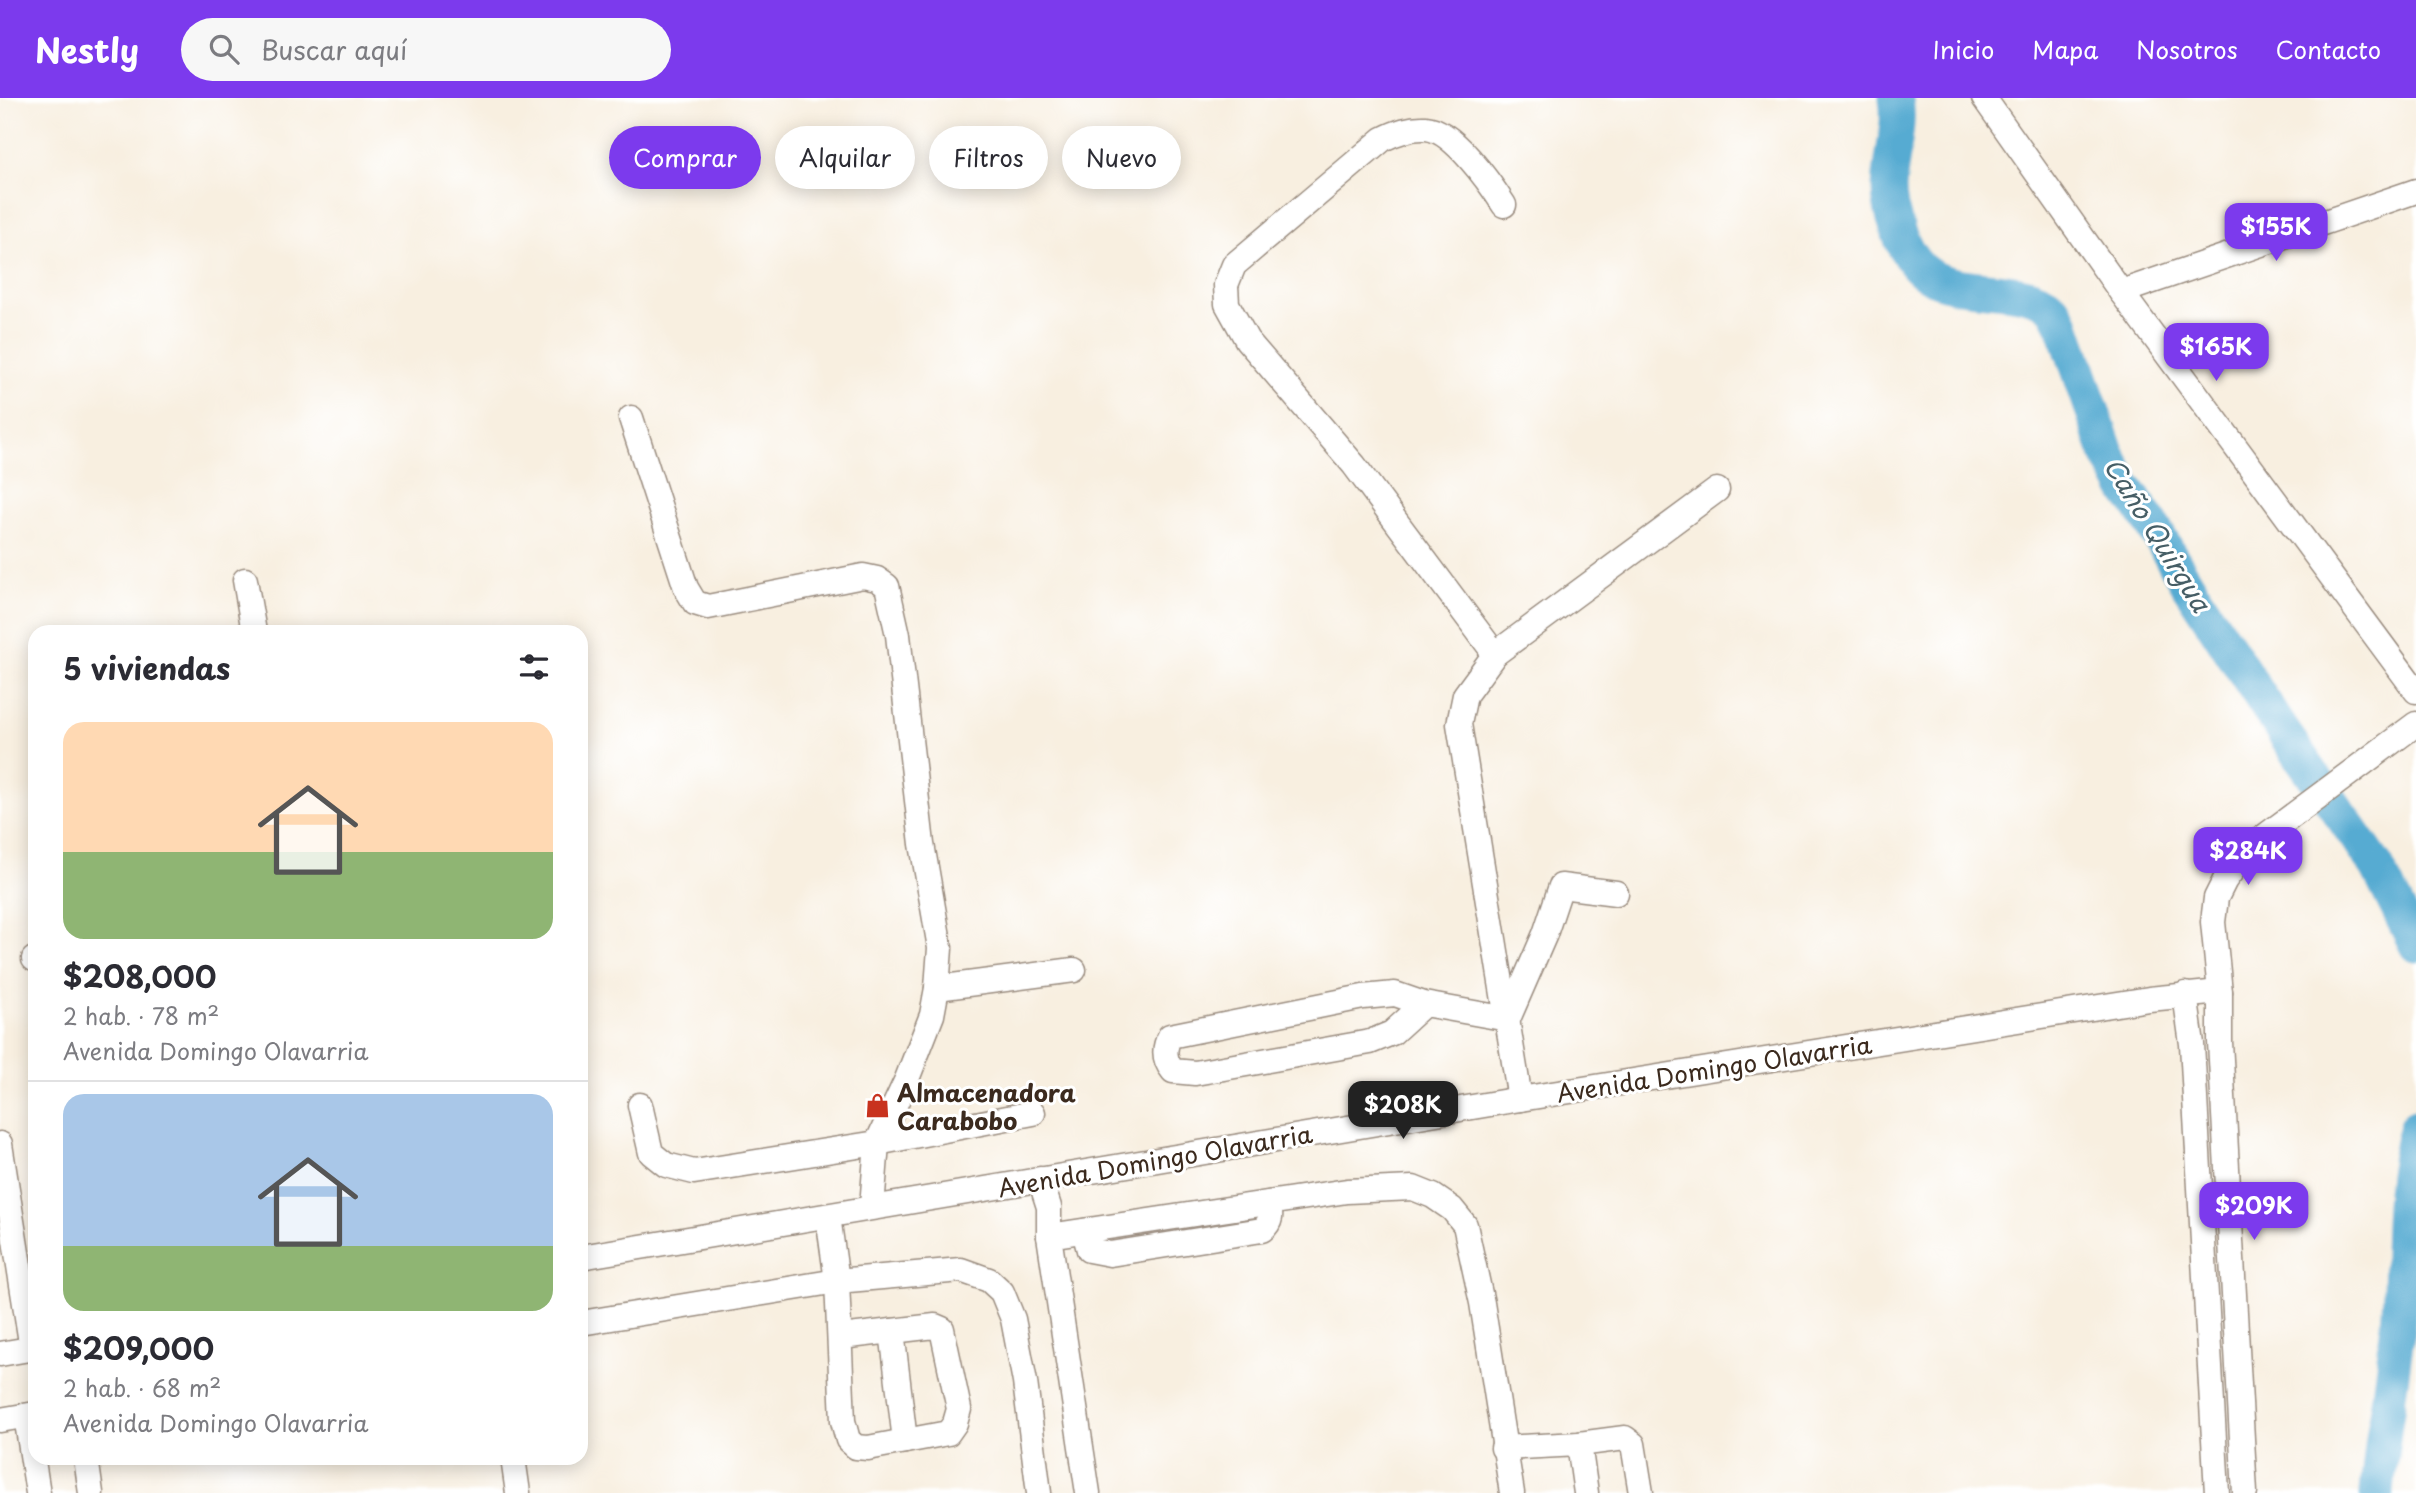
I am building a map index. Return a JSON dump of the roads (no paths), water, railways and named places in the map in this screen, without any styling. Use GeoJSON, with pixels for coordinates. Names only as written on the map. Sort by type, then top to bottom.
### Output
{"type":"FeatureCollection","features":[{"type":"Feature","properties":{"kind":"street"},"geometry":{"type":"LineString","coordinates":[[1984,98],[2121,292],[2416,691]]}},
{"type":"Feature","properties":{"kind":"street"},"geometry":{"type":"LineString","coordinates":[[1495,654],[1354,465],[1247,340],[1227,304],[1226,285],[1234,265],[1384,139],[1399,130],[1429,128],[1447,138],[1488,180],[1504,205]]}},
{"type":"Feature","properties":{"kind":"street"},"geometry":{"type":"LineString","coordinates":[[2121,292],[2416,191]]}},
{"type":"Feature","properties":{"kind":"street"},"geometry":{"type":"LineString","coordinates":[[631,418],[686,588],[695,603],[708,607],[863,576],[877,579],[887,586],[898,635],[922,844],[940,948],[932,1015],[922,1044],[877,1143],[872,1207]]}},
{"type":"Feature","properties":{"kind":"street"},"geometry":{"type":"LineString","coordinates":[[1520,1099],[1459,724],[1465,695],[1495,654],[1717,491]]}},
{"type":"Feature","properties":{"kind":"street"},"geometry":{"type":"LineString","coordinates":[[246,580],[253,625]]}},
{"type":"Feature","properties":{"kind":"street"},"geometry":{"type":"LineString","coordinates":[[2245,1493],[2220,1042],[2220,992],[2213,922],[2216,898],[2224,880],[2249,848],[2416,724]]}},
{"type":"Feature","properties":{"kind":"street"},"geometry":{"type":"LineString","coordinates":[[1508,1019],[1545,934],[1561,887],[1616,893]]}},
{"type":"Feature","properties":{"kind":"street"},"geometry":{"type":"LineString","coordinates":[[937,988],[1074,970]]}},
{"type":"Feature","properties":{"kind":"street","name":"Avenida Domingo Olavarria"},"geometry":{"type":"LineString","coordinates":[[588,1256],[1520,1099],[2185,995],[2220,992]]}},
{"type":"Feature","properties":{"kind":"street"},"geometry":{"type":"LineString","coordinates":[[1423,1004],[1392,1033],[1370,1042],[1195,1073],[1173,1071],[1166,1062],[1170,1036],[1363,997],[1395,995],[1423,1004],[1508,1019]]}},
{"type":"Feature","properties":{"kind":"street"},"geometry":{"type":"LineString","coordinates":[[2185,995],[2192,1044],[2217,1493]]}},
{"type":"Feature","properties":{"kind":"street"},"geometry":{"type":"LineString","coordinates":[[640,1105],[651,1153],[666,1165],[695,1172],[877,1143],[1033,1113]]}},
{"type":"Feature","properties":{"kind":"street"},"geometry":{"type":"LineString","coordinates":[[0,1144],[18,1276],[28,1325]]}},
{"type":"Feature","properties":{"kind":"street"},"geometry":{"type":"LineString","coordinates":[[1040,1179],[1049,1207],[1049,1236],[1088,1493]]}},
{"type":"Feature","properties":{"kind":"street"},"geometry":{"type":"LineString","coordinates":[[1049,1236],[1084,1231],[1089,1250],[1110,1254],[1262,1230],[1269,1224],[1269,1203],[1347,1191],[1413,1188],[1433,1196],[1452,1209],[1465,1225],[1482,1303],[1512,1493]]}},
{"type":"Feature","properties":{"kind":"street"},"geometry":{"type":"LineString","coordinates":[[828,1216],[838,1281],[844,1422],[848,1440],[856,1447],[868,1448],[948,1433],[956,1423],[959,1409],[942,1329],[935,1326],[841,1337]]}},
{"type":"Feature","properties":{"kind":"street"},"geometry":{"type":"LineString","coordinates":[[588,1323],[838,1281],[961,1270],[989,1280],[1002,1292],[1013,1318],[1025,1382],[1039,1493]]}},
{"type":"Feature","properties":{"kind":"street"},"geometry":{"type":"LineString","coordinates":[[892,1331],[905,1441]]}},
{"type":"Feature","properties":{"kind":"street"},"geometry":{"type":"LineString","coordinates":[[0,1354],[28,1350]]}},
{"type":"Feature","properties":{"kind":"street"},"geometry":{"type":"LineString","coordinates":[[0,1420],[28,1415]]}},
{"type":"Feature","properties":{"kind":"street"},"geometry":{"type":"LineString","coordinates":[[1503,1448],[1579,1444],[1625,1438],[1633,1444],[1641,1493]]}},
{"type":"Feature","properties":{"kind":"street"},"geometry":{"type":"LineString","coordinates":[[1579,1444],[1586,1493]]}},
{"type":"Feature","properties":{"kind":"street"},"geometry":{"type":"LineString","coordinates":[[35,1465],[38,1493]]}},
{"type":"Feature","properties":{"kind":"street"},"geometry":{"type":"LineString","coordinates":[[87,1465],[91,1493]]}},
{"type":"Feature","properties":{"kind":"street"},"geometry":{"type":"LineString","coordinates":[[514,1465],[519,1493]]}},
{"type":"Feature","properties":{"kind":"waterway","name":"Caño Quirgua"},"geometry":{"type":"LineString","coordinates":[[1896,98],[1897,121],[1889,195],[1894,221],[1908,253],[1923,271],[1937,279],[1953,284],[2024,294],[2039,299],[2055,311],[2063,325],[2106,450],[2124,485],[2148,518],[2187,584],[2284,733],[2377,867],[2416,945]]}},
{"type":"Feature","properties":{"kind":"waterway","name":"Caño Quirgua"},"geometry":{"type":"LineString","coordinates":[[2377,1493],[2399,1312],[2406,1173],[2416,1127]]}},
{"type":"Feature","properties":{"kind":"place","name":"Almacenadora Carabobo"},"geometry":{"type":"Point","coordinates":[877,1106]}}]}
